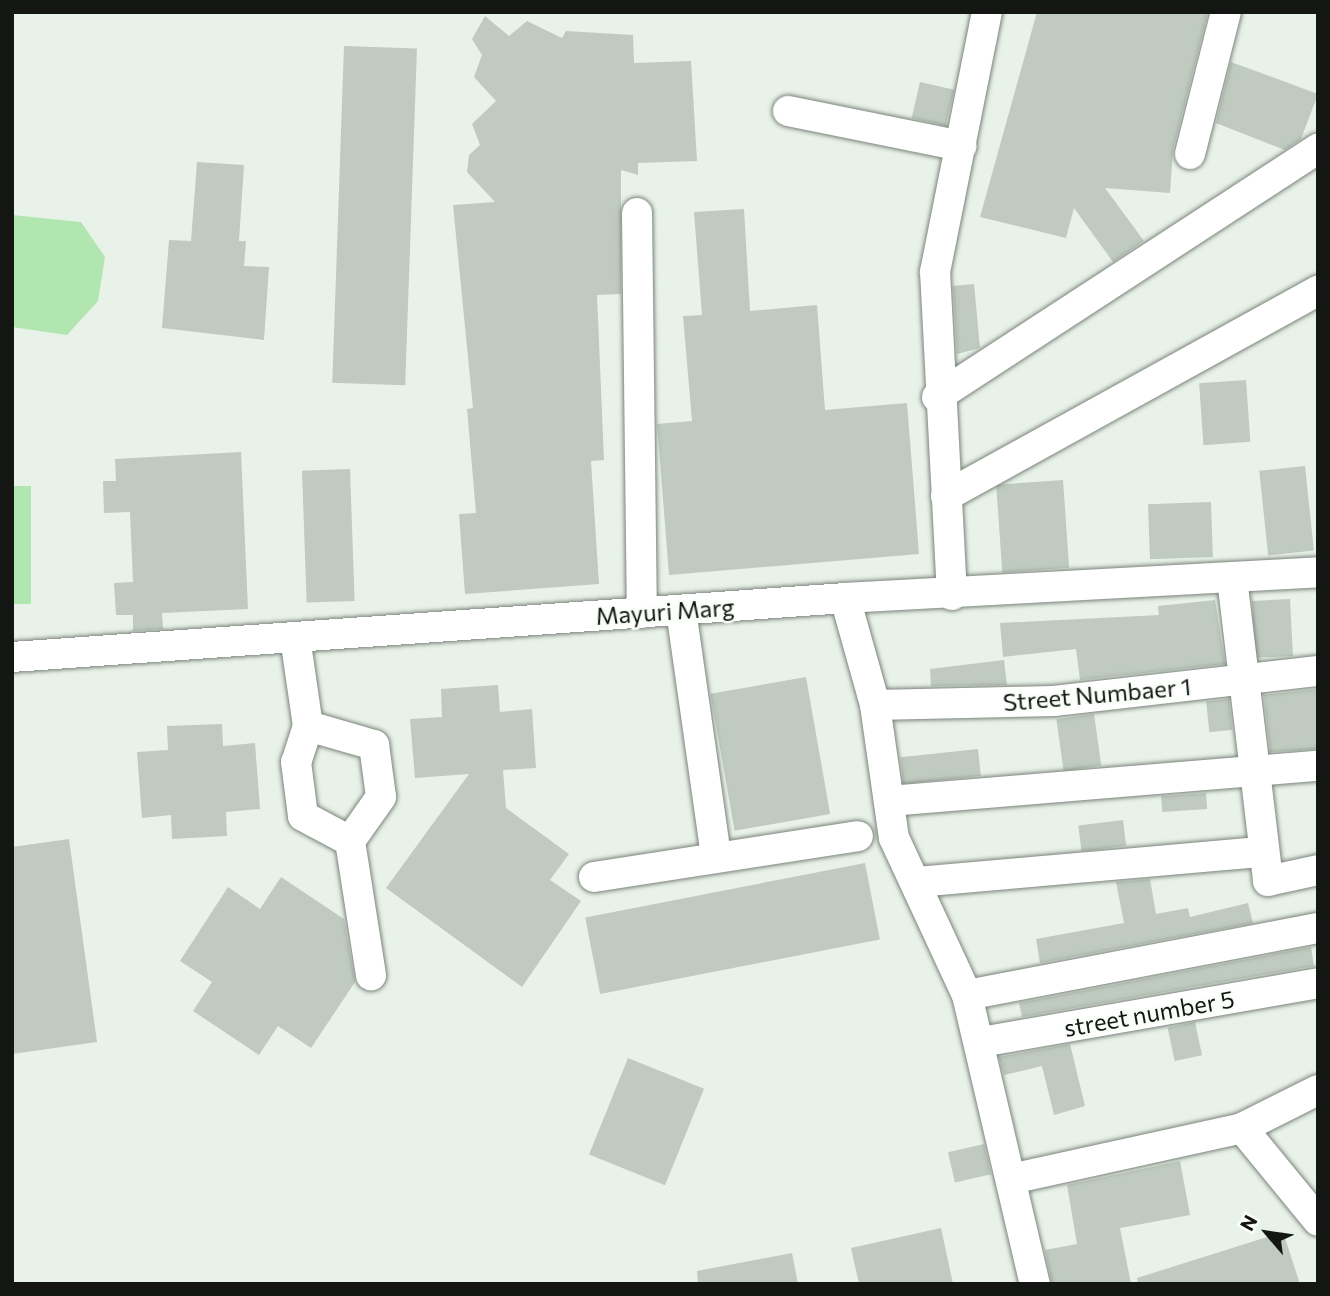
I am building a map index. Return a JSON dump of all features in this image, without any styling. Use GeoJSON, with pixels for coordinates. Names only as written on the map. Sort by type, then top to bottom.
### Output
{"type":"FeatureCollection","features":[{"type":"Feature","properties":{"kind":"street"},"geometry":{"type":"LineString","coordinates":[[1189,154],[1226,12]]}},
{"type":"Feature","properties":{"kind":"street"},"geometry":{"type":"LineString","coordinates":[[952,595],[937,397],[935,272],[961,146],[983,13]]}},
{"type":"Feature","properties":{"kind":"street"},"geometry":{"type":"LineString","coordinates":[[788,111],[961,146]]}},
{"type":"Feature","properties":{"kind":"street"},"geometry":{"type":"LineString","coordinates":[[937,397],[1318,149]]}},
{"type":"Feature","properties":{"kind":"street"},"geometry":{"type":"LineString","coordinates":[[637,213],[642,613]]}},
{"type":"Feature","properties":{"kind":"street"},"geometry":{"type":"LineString","coordinates":[[946,496],[1318,291]]}},
{"type":"Feature","properties":{"kind":"street","name":"Mayuri Marg"},"geometry":{"type":"LineString","coordinates":[[12,657],[845,598],[952,595],[1318,572]]}},
{"type":"Feature","properties":{"kind":"street"},"geometry":{"type":"LineString","coordinates":[[1232,578],[1268,881],[1318,870]]}},
{"type":"Feature","properties":{"kind":"street"},"geometry":{"type":"LineString","coordinates":[[845,598],[875,705],[894,838],[917,881],[967,995],[981,1042],[1035,1284]]}},
{"type":"Feature","properties":{"kind":"street"},"geometry":{"type":"LineString","coordinates":[[681,610],[716,855]]}},
{"type":"Feature","properties":{"kind":"street"},"geometry":{"type":"LineString","coordinates":[[295,637],[308,726],[296,762],[303,816],[349,841]]}},
{"type":"Feature","properties":{"kind":"street","name":"Street Numbaer 1"},"geometry":{"type":"LineString","coordinates":[[875,705],[1054,701],[1318,671]]}},
{"type":"Feature","properties":{"kind":"street"},"geometry":{"type":"LineString","coordinates":[[308,726],[374,745],[381,797],[349,841],[371,975]]}},
{"type":"Feature","properties":{"kind":"street"},"geometry":{"type":"LineString","coordinates":[[889,801],[1318,766]]}},
{"type":"Feature","properties":{"kind":"street"},"geometry":{"type":"LineString","coordinates":[[594,877],[716,855],[858,836]]}},
{"type":"Feature","properties":{"kind":"street"},"geometry":{"type":"LineString","coordinates":[[917,881],[1264,852]]}},
{"type":"Feature","properties":{"kind":"street"},"geometry":{"type":"LineString","coordinates":[[967,995],[1318,928]]}},
{"type":"Feature","properties":{"kind":"street","name":"street number 5"},"geometry":{"type":"LineString","coordinates":[[981,1042],[1318,983]]}},
{"type":"Feature","properties":{"kind":"street"},"geometry":{"type":"LineString","coordinates":[[1011,1179],[1242,1128],[1318,1090]]}},
{"type":"Feature","properties":{"kind":"street"},"geometry":{"type":"LineString","coordinates":[[1242,1128],[1318,1221]]}},
{"type":"Feature","properties":{"kind":"green space"},"geometry":{"type":"Polygon","coordinates":[[[12,215],[81,222],[105,257],[98,301],[67,335],[12,327],[12,215]]]}},
{"type":"Feature","properties":{"kind":"green space"},"geometry":{"type":"Polygon","coordinates":[[[12,486],[31,486],[31,604],[12,604],[12,486]]]}},
{"type":"Feature","properties":{"kind":"building"},"geometry":{"type":"Polygon","coordinates":[[[1037,12],[1208,12],[1173,150],[1170,193],[1105,188],[1144,241],[1113,262],[1074,208],[1066,238],[980,217],[1037,12]]]}},
{"type":"Feature","properties":{"kind":"building"},"geometry":{"type":"Polygon","coordinates":[[[485,16],[509,36],[527,21],[562,38],[566,31],[633,35],[634,63],[691,61],[697,161],[638,163],[638,175],[621,170],[621,294],[597,295],[604,460],[591,461],[599,584],[465,594],[459,514],[476,513],[467,409],[473,408],[453,205],[495,202],[467,172],[469,155],[480,145],[472,124],[496,101],[474,77],[482,55],[472,39],[485,16]]]}},
{"type":"Feature","properties":{"kind":"building"},"geometry":{"type":"Polygon","coordinates":[[[344,46],[417,49],[405,385],[332,383],[344,46]]]}},
{"type":"Feature","properties":{"kind":"building"},"geometry":{"type":"Polygon","coordinates":[[[1231,62],[1318,94],[1301,139],[1285,150],[1216,123],[1231,62]]]}},
{"type":"Feature","properties":{"kind":"building"},"geometry":{"type":"Polygon","coordinates":[[[920,82],[954,90],[946,126],[912,118],[920,82]]]}},
{"type":"Feature","properties":{"kind":"building"},"geometry":{"type":"Polygon","coordinates":[[[197,162],[244,165],[239,241],[246,241],[244,266],[269,267],[264,340],[162,328],[169,240],[191,241],[197,162]]]}},
{"type":"Feature","properties":{"kind":"building"},"geometry":{"type":"Polygon","coordinates":[[[744,209],[750,311],[817,305],[825,410],[907,403],[919,554],[669,575],[657,424],[692,421],[683,316],[702,315],[694,212],[744,209]]]}},
{"type":"Feature","properties":{"kind":"building"},"geometry":{"type":"Polygon","coordinates":[[[974,284],[980,348],[957,354],[953,286],[974,284]]]}},
{"type":"Feature","properties":{"kind":"building"},"geometry":{"type":"Polygon","coordinates":[[[1246,380],[1250,442],[1203,445],[1199,383],[1246,380]]]}},
{"type":"Feature","properties":{"kind":"building"},"geometry":{"type":"Polygon","coordinates":[[[241,452],[248,609],[162,613],[163,629],[133,631],[133,615],[116,615],[114,583],[133,582],[130,512],[104,513],[103,481],[116,481],[115,459],[241,452]]]}},
{"type":"Feature","properties":{"kind":"building"},"geometry":{"type":"Polygon","coordinates":[[[1305,466],[1314,551],[1268,555],[1259,471],[1305,466]]]}},
{"type":"Feature","properties":{"kind":"building"},"geometry":{"type":"Polygon","coordinates":[[[350,469],[355,601],[307,603],[302,471],[350,469]]]}},
{"type":"Feature","properties":{"kind":"building"},"geometry":{"type":"Polygon","coordinates":[[[1063,480],[1069,568],[1002,572],[996,485],[1063,480]]]}},
{"type":"Feature","properties":{"kind":"building"},"geometry":{"type":"Polygon","coordinates":[[[1211,502],[1213,557],[1150,559],[1148,504],[1211,502]]]}},
{"type":"Feature","properties":{"kind":"building"},"geometry":{"type":"Polygon","coordinates":[[[1290,599],[1293,656],[1255,658],[1252,601],[1290,599]]]}},
{"type":"Feature","properties":{"kind":"building"},"geometry":{"type":"Polygon","coordinates":[[[1215,600],[1225,664],[1080,680],[1076,649],[1003,657],[1000,623],[1159,615],[1158,606],[1215,600]]]}},
{"type":"Feature","properties":{"kind":"building"},"geometry":{"type":"Polygon","coordinates":[[[1004,660],[1007,685],[931,686],[930,669],[1004,660]]]}},
{"type":"Feature","properties":{"kind":"building"},"geometry":{"type":"Polygon","coordinates":[[[806,677],[830,814],[735,831],[710,694],[806,677]]]}},
{"type":"Feature","properties":{"kind":"building"},"geometry":{"type":"Polygon","coordinates":[[[498,685],[500,712],[532,709],[536,768],[503,770],[506,808],[569,854],[550,880],[581,901],[522,987],[386,888],[469,774],[415,778],[410,719],[442,717],[441,689],[498,685]]]}},
{"type":"Feature","properties":{"kind":"building"},"geometry":{"type":"Polygon","coordinates":[[[1318,689],[1318,749],[1270,752],[1264,695],[1318,689]]]}},
{"type":"Feature","properties":{"kind":"building"},"geometry":{"type":"Polygon","coordinates":[[[1229,699],[1232,730],[1209,732],[1206,701],[1229,699]]]}},
{"type":"Feature","properties":{"kind":"building"},"geometry":{"type":"Polygon","coordinates":[[[1094,714],[1101,765],[1064,771],[1056,719],[1094,714]]]}},
{"type":"Feature","properties":{"kind":"building"},"geometry":{"type":"Polygon","coordinates":[[[222,724],[223,746],[255,743],[260,809],[226,812],[227,836],[172,839],[171,815],[142,818],[137,752],[168,750],[167,726],[222,724]]]}},
{"type":"Feature","properties":{"kind":"building"},"geometry":{"type":"Polygon","coordinates":[[[978,749],[981,776],[903,784],[900,757],[978,749]]]}},
{"type":"Feature","properties":{"kind":"building"},"geometry":{"type":"Polygon","coordinates":[[[1206,793],[1207,809],[1162,812],[1161,796],[1206,793]]]}},
{"type":"Feature","properties":{"kind":"building"},"geometry":{"type":"Polygon","coordinates":[[[1123,820],[1126,846],[1082,851],[1078,825],[1123,820]]]}},
{"type":"Feature","properties":{"kind":"building"},"geometry":{"type":"Polygon","coordinates":[[[69,839],[97,1042],[12,1054],[12,847],[69,839]]]}},
{"type":"Feature","properties":{"kind":"building"},"geometry":{"type":"Polygon","coordinates":[[[865,863],[880,940],[600,994],[585,917],[865,863]]]}},
{"type":"Feature","properties":{"kind":"building"},"geometry":{"type":"Polygon","coordinates":[[[281,877],[344,919],[355,982],[311,1048],[278,1026],[259,1055],[193,1011],[212,982],[180,961],[228,887],[260,909],[281,877]]]}},
{"type":"Feature","properties":{"kind":"building"},"geometry":{"type":"Polygon","coordinates":[[[1150,879],[1156,914],[1188,908],[1190,917],[1248,903],[1253,923],[1040,963],[1036,939],[1124,923],[1116,882],[1150,879]]]}},
{"type":"Feature","properties":{"kind":"building"},"geometry":{"type":"Polygon","coordinates":[[[1311,947],[1314,966],[1022,1017],[1019,1003],[1311,947]]]}},
{"type":"Feature","properties":{"kind":"building"},"geometry":{"type":"Polygon","coordinates":[[[1195,1022],[1202,1055],[1175,1061],[1168,1028],[1195,1022]]]}},
{"type":"Feature","properties":{"kind":"building"},"geometry":{"type":"Polygon","coordinates":[[[1070,1044],[1085,1106],[1054,1115],[1042,1066],[1004,1075],[999,1057],[1070,1044]]]}},
{"type":"Feature","properties":{"kind":"building"},"geometry":{"type":"Polygon","coordinates":[[[628,1058],[704,1089],[665,1185],[589,1154],[628,1058]]]}},
{"type":"Feature","properties":{"kind":"building"},"geometry":{"type":"Polygon","coordinates":[[[984,1144],[991,1174],[955,1183],[948,1152],[984,1144]]]}},
{"type":"Feature","properties":{"kind":"building"},"geometry":{"type":"Polygon","coordinates":[[[1180,1161],[1190,1215],[1120,1228],[1131,1284],[1052,1284],[1045,1250],[1077,1244],[1067,1185],[1180,1161]]]}},
{"type":"Feature","properties":{"kind":"building"},"geometry":{"type":"Polygon","coordinates":[[[941,1228],[953,1284],[859,1284],[851,1248],[941,1228]]]}},
{"type":"Feature","properties":{"kind":"building"},"geometry":{"type":"Polygon","coordinates":[[[1283,1232],[1300,1284],[1138,1284],[1137,1278],[1283,1232]]]}},
{"type":"Feature","properties":{"kind":"building"},"geometry":{"type":"Polygon","coordinates":[[[792,1253],[798,1284],[698,1284],[697,1271],[792,1253]]]}}]}
